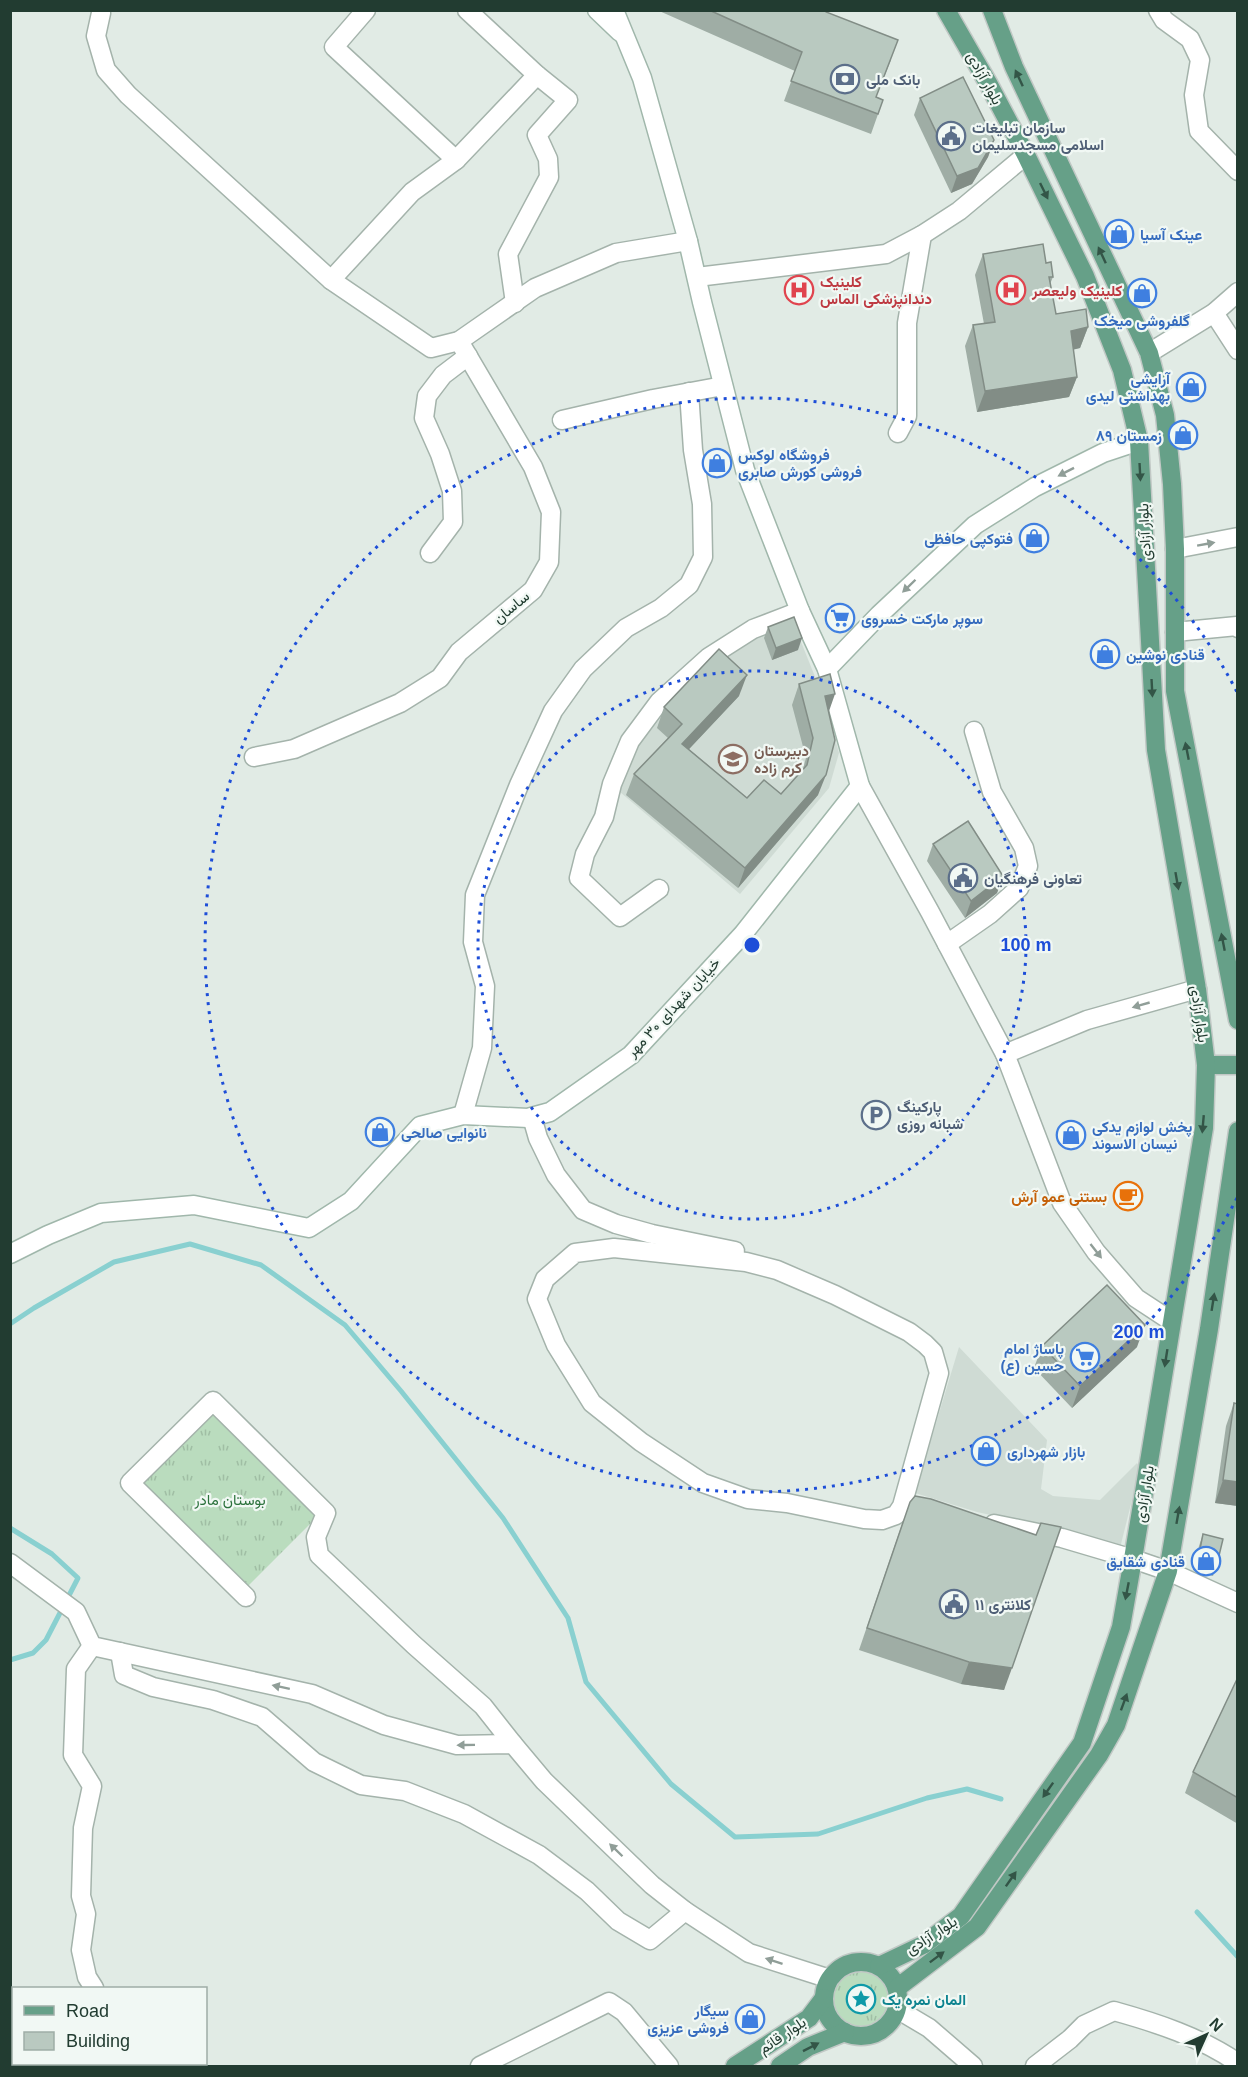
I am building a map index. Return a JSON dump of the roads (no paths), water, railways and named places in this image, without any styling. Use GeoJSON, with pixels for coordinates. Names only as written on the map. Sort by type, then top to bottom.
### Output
{"type":"FeatureCollection","features":[{"type":"Feature","properties":{"kind":"main road","name":"بلوار آزادی"},"geometry":{"type":"LineString","coordinates":[[879,1966],[923,1945],[961,1916],[1082,1743],[1120,1627],[1204,1128],[1206,1065],[1197,989],[1155,750],[1139,441],[1122,370],[1085,276],[983,72],[946,10]]}},
{"type":"Feature","properties":{"kind":"main road","name":"بلوار آزادی"},"geometry":{"type":"LineString","coordinates":[[992,10],[1014,68],[1149,353],[1165,415],[1172,484],[1175,549],[1175,691],[1238,1020]]}},
{"type":"Feature","properties":{"kind":"main road"},"geometry":{"type":"LineString","coordinates":[[1206,1065],[1238,1065]]}},
{"type":"Feature","properties":{"kind":"main road","name":"بلوار آزادی"},"geometry":{"type":"LineString","coordinates":[[897,1988],[977,1927],[1099,1755],[1116,1725],[1168,1571],[1209,1329],[1238,1131]]}},
{"type":"Feature","properties":{"kind":"main road"},"geometry":{"type":"LineString","coordinates":[[857,1962],[868,1962],[879,1966],[893,1979],[897,1988],[897,2009],[892,2019],[876,2033],[855,2036],[845,2032],[829,2017],[824,1998],[830,1979],[837,1970],[857,1962]]}},
{"type":"Feature","properties":{"kind":"main road","name":"بلوار قائم"},"geometry":{"type":"LineString","coordinates":[[735,2067],[809,2018],[824,1998]]}},
{"type":"Feature","properties":{"kind":"main road","name":"بلوار قائم"},"geometry":{"type":"LineString","coordinates":[[780,2067],[808,2047],[845,2032]]}},
{"type":"Feature","properties":{"kind":"street"},"geometry":{"type":"LineString","coordinates":[[366,10],[334,47],[456,160]]}},
{"type":"Feature","properties":{"kind":"street"},"geometry":{"type":"LineString","coordinates":[[467,10],[537,75],[568,100],[537,135],[548,159],[549,177],[508,254],[515,303]]}},
{"type":"Feature","properties":{"kind":"street"},"geometry":{"type":"LineString","coordinates":[[597,10],[623,35]]}},
{"type":"Feature","properties":{"kind":"street"},"geometry":{"type":"LineString","coordinates":[[614,10],[642,78],[688,240],[746,470],[800,611],[827,669],[860,786],[1005,1054],[1062,1203],[1096,1252],[1137,1298],[1171,1321]]}},
{"type":"Feature","properties":{"kind":"street"},"geometry":{"type":"LineString","coordinates":[[1158,10],[1164,20],[1190,39],[1200,60],[1194,95],[1199,131],[1238,171]]}},
{"type":"Feature","properties":{"kind":"street"},"geometry":{"type":"LineString","coordinates":[[103,11],[96,36],[106,70],[128,95],[331,280],[431,348],[464,349]]}},
{"type":"Feature","properties":{"kind":"street"},"geometry":{"type":"LineString","coordinates":[[331,280],[411,192],[456,160],[537,75]]}},
{"type":"Feature","properties":{"kind":"street"},"geometry":{"type":"LineString","coordinates":[[697,277],[886,254],[922,235],[959,211],[1026,155]]}},
{"type":"Feature","properties":{"kind":"street"},"geometry":{"type":"LineString","coordinates":[[898,433],[907,416],[908,323],[922,235]]}},
{"type":"Feature","properties":{"kind":"street"},"geometry":{"type":"LineString","coordinates":[[430,553],[453,522],[453,491],[424,418],[427,396],[464,349],[535,288],[616,253],[688,240]]}},
{"type":"Feature","properties":{"kind":"street"},"geometry":{"type":"LineString","coordinates":[[1149,353],[1214,313],[1238,292]]}},
{"type":"Feature","properties":{"kind":"street"},"geometry":{"type":"LineString","coordinates":[[1214,313],[1238,350]]}},
{"type":"Feature","properties":{"kind":"street","name":"ساسان"},"geometry":{"type":"LineString","coordinates":[[254,757],[294,750],[400,703],[440,678],[459,652],[532,590],[549,562],[551,512],[533,467],[464,349]]}},
{"type":"Feature","properties":{"kind":"street"},"geometry":{"type":"LineString","coordinates":[[562,420],[723,386]]}},
{"type":"Feature","properties":{"kind":"street"},"geometry":{"type":"LineString","coordinates":[[463,1115],[483,1038],[485,986],[473,942],[476,896],[519,785],[553,711],[583,669],[626,628],[661,608],[689,585],[703,557],[702,504],[693,450],[689,392]]}},
{"type":"Feature","properties":{"kind":"street"},"geometry":{"type":"LineString","coordinates":[[827,669],[879,615],[975,525],[1035,488],[1103,453],[1139,441]]}},
{"type":"Feature","properties":{"kind":"street"},"geometry":{"type":"LineString","coordinates":[[1175,549],[1238,537]]}},
{"type":"Feature","properties":{"kind":"street"},"geometry":{"type":"LineString","coordinates":[[659,889],[620,916],[579,878],[585,854],[604,817],[612,784],[630,741],[659,702],[709,657],[753,629],[800,611]]}},
{"type":"Feature","properties":{"kind":"street"},"geometry":{"type":"LineString","coordinates":[[1175,632],[1237,626],[1238,628]]}},
{"type":"Feature","properties":{"kind":"street"},"geometry":{"type":"LineString","coordinates":[[947,944],[990,914],[1019,888],[1028,866],[1024,848],[992,792],[974,731]]}},
{"type":"Feature","properties":{"kind":"street","name":"خیابان شهدای ۳۰ مهر"},"geometry":{"type":"LineString","coordinates":[[10,1254],[48,1235],[101,1214],[194,1205],[309,1228],[351,1201],[420,1126],[463,1115],[532,1118],[550,1113],[630,1055],[743,934],[860,786]]}},
{"type":"Feature","properties":{"kind":"street"},"geometry":{"type":"LineString","coordinates":[[1005,1054],[1087,1020],[1197,989]]}},
{"type":"Feature","properties":{"kind":"street"},"geometry":{"type":"LineString","coordinates":[[532,1118],[538,1138],[556,1175],[583,1210],[616,1224],[652,1234],[767,1258]]}},
{"type":"Feature","properties":{"kind":"street"},"geometry":{"type":"LineString","coordinates":[[793,1268],[840,1289],[928,1343],[933,1352],[939,1373],[902,1506],[896,1515],[882,1520],[864,1519],[787,1503],[748,1499],[703,1483],[641,1442],[592,1403],[556,1345],[537,1299],[545,1279],[575,1253],[614,1248],[746,1262],[777,1270],[835,1295],[928,1343]]}},
{"type":"Feature","properties":{"kind":"street"},"geometry":{"type":"LineString","coordinates":[[246,1597],[130,1483],[213,1401],[326,1513],[316,1536],[319,1555],[414,1645],[483,1706],[544,1781],[652,1885],[685,1911],[749,1953],[830,1979]]}},
{"type":"Feature","properties":{"kind":"street"},"geometry":{"type":"LineString","coordinates":[[902,1506],[924,1510]]}},
{"type":"Feature","properties":{"kind":"street"},"geometry":{"type":"LineString","coordinates":[[982,1522],[1062,1538],[1133,1559],[1168,1571],[1238,1603]]}},
{"type":"Feature","properties":{"kind":"street"},"geometry":{"type":"LineString","coordinates":[[10,1563],[76,1612],[92,1646]]}},
{"type":"Feature","properties":{"kind":"street"},"geometry":{"type":"LineString","coordinates":[[92,1646],[312,1694],[384,1725],[457,1745],[513,1744]]}},
{"type":"Feature","properties":{"kind":"street"},"geometry":{"type":"LineString","coordinates":[[92,1646],[76,1669],[74,1755],[92,1786],[83,1828],[81,1896],[86,1914],[81,1950],[87,1977],[93,1987]]}},
{"type":"Feature","properties":{"kind":"street"},"geometry":{"type":"LineString","coordinates":[[120,1652],[124,1675],[153,1687],[213,1700],[262,1717],[314,1762],[361,1785],[405,1791],[464,1814],[539,1855],[587,1891],[618,1922],[650,1940],[685,1911]]}},
{"type":"Feature","properties":{"kind":"street"},"geometry":{"type":"LineString","coordinates":[[480,2067],[609,2002],[624,2012],[669,2067]]}},
{"type":"Feature","properties":{"kind":"street"},"geometry":{"type":"LineString","coordinates":[[897,2009],[929,2028],[973,2067]]}},
{"type":"Feature","properties":{"kind":"street"},"geometry":{"type":"LineString","coordinates":[[1035,2067],[1084,2025],[1114,2011],[1163,2025],[1220,2050],[1238,2063]]}},
{"type":"Feature","properties":{"kind":"waterway"},"geometry":{"type":"LineString","coordinates":[[10,1324],[114,1262],[190,1244],[261,1265],[345,1325],[401,1391],[503,1518],[568,1618],[586,1682],[671,1784],[735,1837],[818,1834],[927,1798],[967,1789],[1001,1799]]}},
{"type":"Feature","properties":{"kind":"waterway"},"geometry":{"type":"LineString","coordinates":[[10,1528],[52,1554],[78,1578],[46,1640],[33,1653],[10,1660]]}},
{"type":"Feature","properties":{"kind":"waterway"},"geometry":{"type":"LineString","coordinates":[[1197,1912],[1238,1957]]}},
{"type":"Feature","properties":{"kind":"place","name":"بانک ملی"},"geometry":{"type":"Point","coordinates":[845,79]}},
{"type":"Feature","properties":{"kind":"place","name":"سازمان تبلیغات اسلامی مسجدسلیمان"},"geometry":{"type":"Point","coordinates":[951,136]}},
{"type":"Feature","properties":{"kind":"place","name":"عینک آسیا"},"geometry":{"type":"Point","coordinates":[1119,234]}},
{"type":"Feature","properties":{"kind":"place","name":"کلینیک دندانپزشکی الماس"},"geometry":{"type":"Point","coordinates":[799,290]}},
{"type":"Feature","properties":{"kind":"place","name":"کلینیک ولیعصر"},"geometry":{"type":"Point","coordinates":[1011,290]}},
{"type":"Feature","properties":{"kind":"place","name":"گلفروشی میخک"},"geometry":{"type":"Point","coordinates":[1142,293]}},
{"type":"Feature","properties":{"kind":"place","name":"آرایشی بهداشتی لیدی"},"geometry":{"type":"Point","coordinates":[1191,387]}},
{"type":"Feature","properties":{"kind":"place","name":"زمستان ۸۹"},"geometry":{"type":"Point","coordinates":[1183,435]}},
{"type":"Feature","properties":{"kind":"place","name":"فروشگاه لوکس فروشی کورش صابری"},"geometry":{"type":"Point","coordinates":[717,463]}},
{"type":"Feature","properties":{"kind":"place","name":"فتوکپی حافظی"},"geometry":{"type":"Point","coordinates":[1034,538]}},
{"type":"Feature","properties":{"kind":"place","name":"سوپر مارکت خسروی"},"geometry":{"type":"Point","coordinates":[840,618]}},
{"type":"Feature","properties":{"kind":"place","name":"قنادی نوشین"},"geometry":{"type":"Point","coordinates":[1105,654]}},
{"type":"Feature","properties":{"kind":"place","name":"دبیرستان کرم زاده"},"geometry":{"type":"Point","coordinates":[733,759]}},
{"type":"Feature","properties":{"kind":"place","name":"تعاونی فرهنگیان"},"geometry":{"type":"Point","coordinates":[963,878]}},
{"type":"Feature","properties":{"kind":"place","name":"پارکینگ شبانه روزی"},"geometry":{"type":"Point","coordinates":[876,1115]}},
{"type":"Feature","properties":{"kind":"place","name":"نانوایی صالحی"},"geometry":{"type":"Point","coordinates":[380,1132]}},
{"type":"Feature","properties":{"kind":"place","name":"پخش لوازم یدکی نیسان الاسوند"},"geometry":{"type":"Point","coordinates":[1071,1135]}},
{"type":"Feature","properties":{"kind":"place","name":"بستنی عمو آرش"},"geometry":{"type":"Point","coordinates":[1128,1196]}},
{"type":"Feature","properties":{"kind":"place","name":"پاساژ امام حسین (ع)"},"geometry":{"type":"Point","coordinates":[1085,1357]}},
{"type":"Feature","properties":{"kind":"place","name":"بازار شهرداری"},"geometry":{"type":"Point","coordinates":[986,1451]}},
{"type":"Feature","properties":{"kind":"place","name":"قنادی شقایق"},"geometry":{"type":"Point","coordinates":[1206,1561]}},
{"type":"Feature","properties":{"kind":"place","name":"کلانتری ۱۱"},"geometry":{"type":"Point","coordinates":[954,1604]}},
{"type":"Feature","properties":{"kind":"place","name":"المان نمره یک"},"geometry":{"type":"Point","coordinates":[861,1999]}},
{"type":"Feature","properties":{"kind":"place","name":"سیگار فروشی عزیزی"},"geometry":{"type":"Point","coordinates":[750,2019]}},
{"type":"Feature","properties":{"kind":"park label","name":"بوستان مادر"},"geometry":{"type":"Point","coordinates":[230,1499]}}]}
